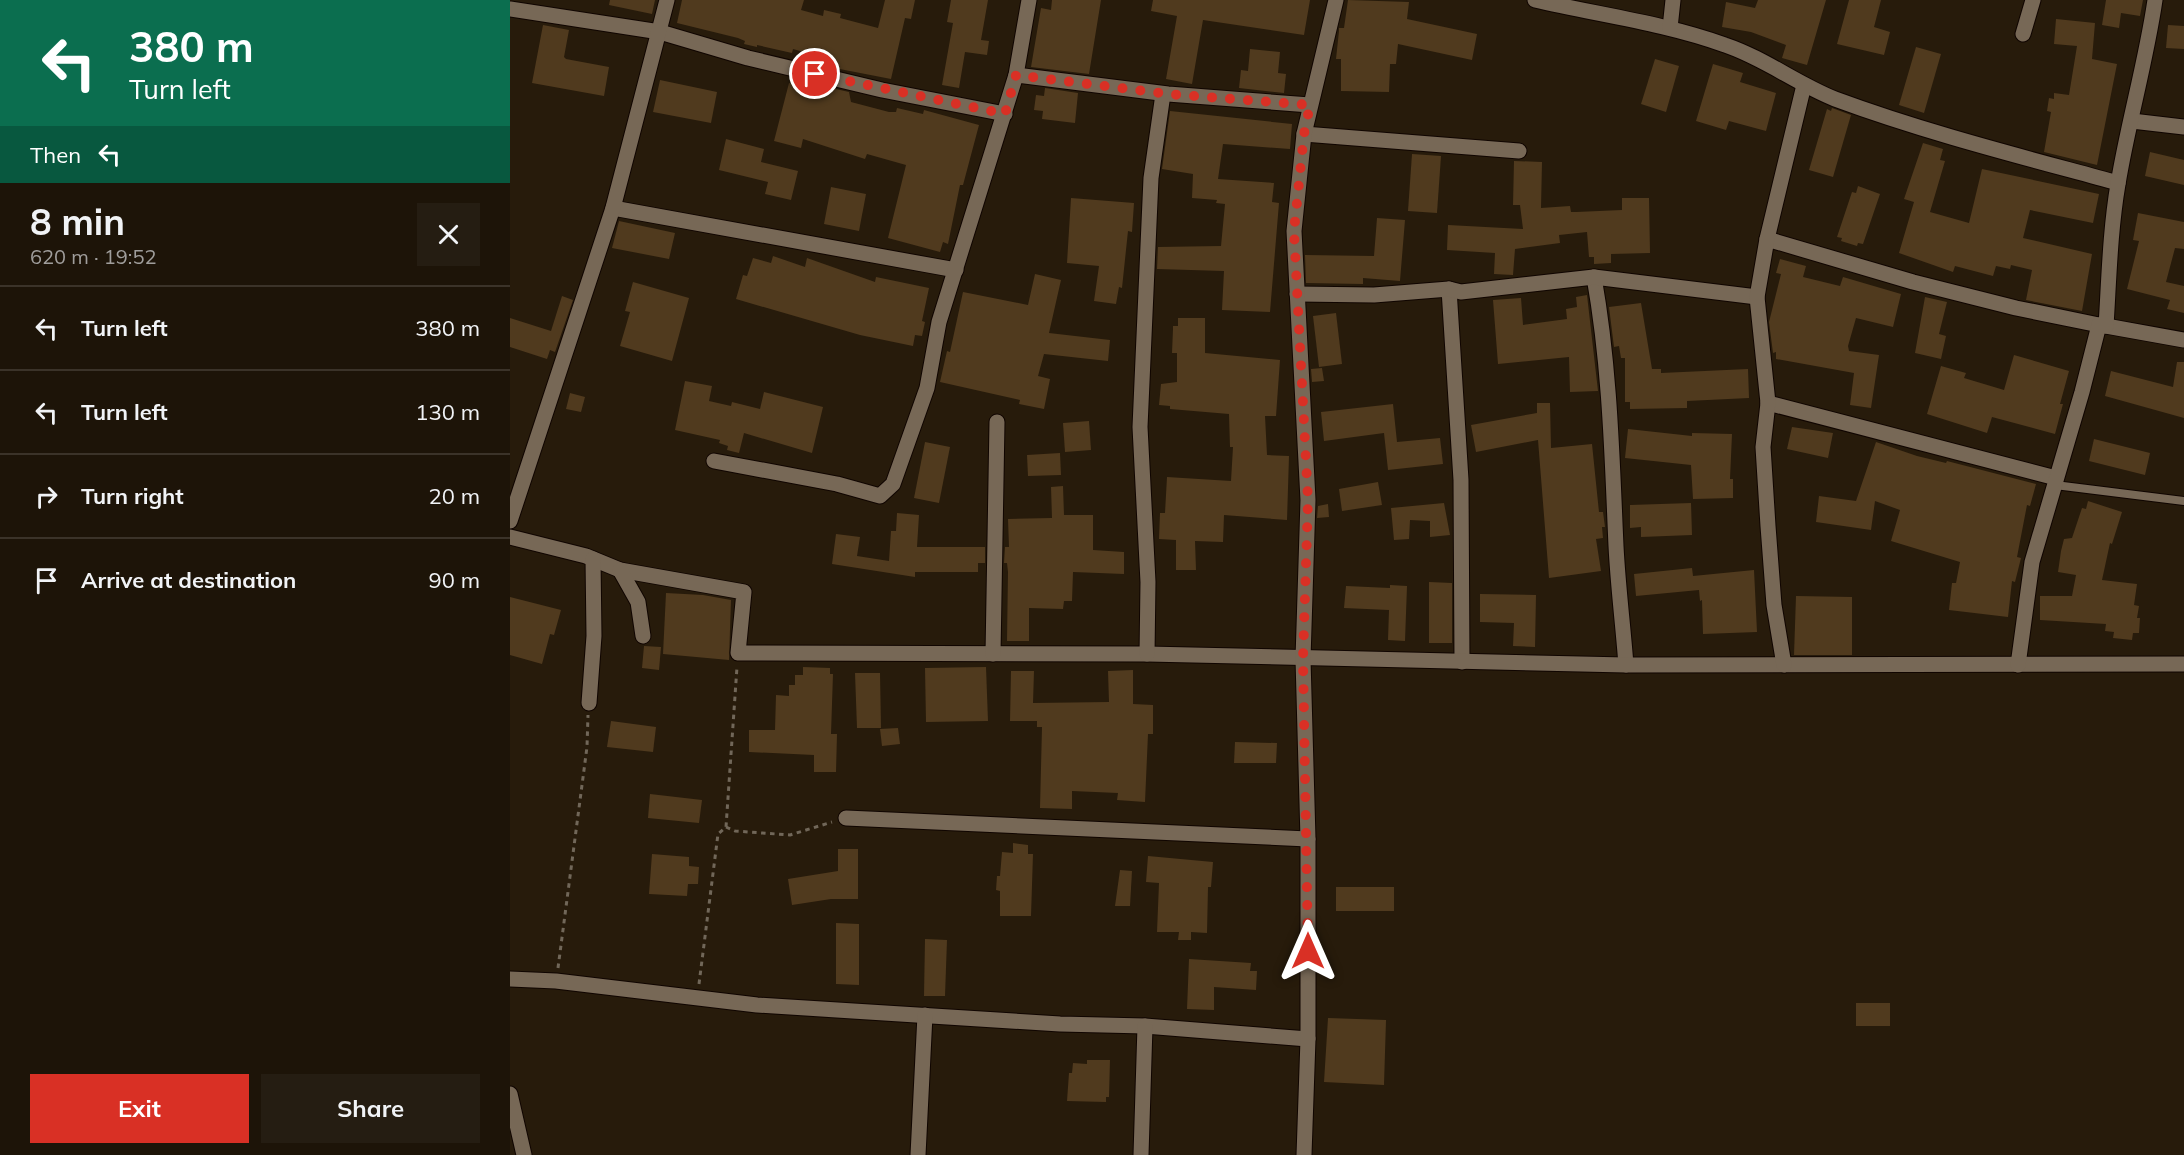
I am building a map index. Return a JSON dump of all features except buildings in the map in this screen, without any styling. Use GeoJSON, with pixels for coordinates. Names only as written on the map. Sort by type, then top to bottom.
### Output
{"type":"FeatureCollection","features":[{"type":"Feature","properties":{"kind":"street"},"geometry":{"type":"LineString","coordinates":[[510,521],[613,208],[667,0]]}},
{"type":"Feature","properties":{"kind":"street"},"geometry":{"type":"LineString","coordinates":[[714,461],[837,484],[880,496],[893,484],[927,388],[939,322],[1016,75],[1029,0]]}},
{"type":"Feature","properties":{"kind":"street"},"geometry":{"type":"LineString","coordinates":[[1304,1155],[1308,1040],[1308,839],[1303,659],[1308,500],[1294,231],[1304,134],[1336,0]]}},
{"type":"Feature","properties":{"kind":"street"},"geometry":{"type":"LineString","coordinates":[[1535,0],[1670,28],[1727,45],[1835,99],[1982,146],[2118,183]]}},
{"type":"Feature","properties":{"kind":"street"},"geometry":{"type":"LineString","coordinates":[[1670,28],[1672,0]]}},
{"type":"Feature","properties":{"kind":"street"},"geometry":{"type":"LineString","coordinates":[[2024,34],[2033,0]]}},
{"type":"Feature","properties":{"kind":"street"},"geometry":{"type":"LineString","coordinates":[[2018,665],[2032,562],[2102,326],[2118,183],[2155,0]]}},
{"type":"Feature","properties":{"kind":"street"},"geometry":{"type":"LineString","coordinates":[[510,9],[660,32],[748,58],[882,90],[1005,114]]}},
{"type":"Feature","properties":{"kind":"street"},"geometry":{"type":"LineString","coordinates":[[1016,75],[1163,94],[1310,105]]}},
{"type":"Feature","properties":{"kind":"street"},"geometry":{"type":"LineString","coordinates":[[1784,665],[1774,605],[1762,447],[1768,403],[1757,297],[1767,239],[1804,85]]}},
{"type":"Feature","properties":{"kind":"street"},"geometry":{"type":"LineString","coordinates":[[1147,654],[1148,582],[1140,416],[1151,178],[1163,94]]}},
{"type":"Feature","properties":{"kind":"street"},"geometry":{"type":"LineString","coordinates":[[2132,121],[2184,127]]}},
{"type":"Feature","properties":{"kind":"street"},"geometry":{"type":"LineString","coordinates":[[1304,134],[1519,151]]}},
{"type":"Feature","properties":{"kind":"street"},"geometry":{"type":"LineString","coordinates":[[613,208],[956,270]]}},
{"type":"Feature","properties":{"kind":"street"},"geometry":{"type":"LineString","coordinates":[[1767,239],[1924,285],[2016,308],[2184,340]]}},
{"type":"Feature","properties":{"kind":"street"},"geometry":{"type":"LineString","coordinates":[[1297,294],[1374,295],[1449,289],[1461,292],[1594,277],[1757,297]]}},
{"type":"Feature","properties":{"kind":"street"},"geometry":{"type":"LineString","coordinates":[[1594,277],[1603,327],[1612,428],[1617,548],[1626,665]]}},
{"type":"Feature","properties":{"kind":"street"},"geometry":{"type":"LineString","coordinates":[[1449,289],[1461,480],[1462,662]]}},
{"type":"Feature","properties":{"kind":"street"},"geometry":{"type":"LineString","coordinates":[[1768,403],[2056,482]]}},
{"type":"Feature","properties":{"kind":"street"},"geometry":{"type":"LineString","coordinates":[[993,654],[998,422]]}},
{"type":"Feature","properties":{"kind":"street"},"geometry":{"type":"LineString","coordinates":[[510,537],[593,559],[620,570],[744,592],[738,653],[1147,654],[1626,665],[2184,664]]}},
{"type":"Feature","properties":{"kind":"street"},"geometry":{"type":"LineString","coordinates":[[589,703],[594,636],[593,559]]}},
{"type":"Feature","properties":{"kind":"street"},"geometry":{"type":"LineString","coordinates":[[620,570],[638,602],[643,636]]}},
{"type":"Feature","properties":{"kind":"street"},"geometry":{"type":"LineString","coordinates":[[846,818],[1308,839]]}},
{"type":"Feature","properties":{"kind":"street"},"geometry":{"type":"LineString","coordinates":[[510,979],[556,981],[697,999],[1060,1024],[1145,1026],[1308,1040]]}},
{"type":"Feature","properties":{"kind":"street"},"geometry":{"type":"LineString","coordinates":[[918,1155],[925,1015]]}},
{"type":"Feature","properties":{"kind":"street"},"geometry":{"type":"LineString","coordinates":[[1141,1155],[1145,1026]]}},
{"type":"Feature","properties":{"kind":"street"},"geometry":{"type":"LineString","coordinates":[[510,1094],[524,1155]]}},
{"type":"Feature","properties":{"kind":"lane"},"geometry":{"type":"LineString","coordinates":[[2056,482],[2184,501]]}},
{"type":"Feature","properties":{"kind":"path"},"geometry":{"type":"LineString","coordinates":[[697,999],[718,834],[726,827],[738,653]]}},
{"type":"Feature","properties":{"kind":"path"},"geometry":{"type":"LineString","coordinates":[[556,981],[588,747],[589,703]]}},
{"type":"Feature","properties":{"kind":"path"},"geometry":{"type":"LineString","coordinates":[[726,827],[735,831],[790,835],[846,818]]}},
{"type":"Feature","properties":{"kind":"route"},"geometry":{"type":"LineString","coordinates":[[815,74],[882,90],[1005,114],[1016,75],[1168,94],[1310,105],[1304,134],[1294,231],[1308,500],[1303,659],[1308,839],[1308,951]]}}]}
